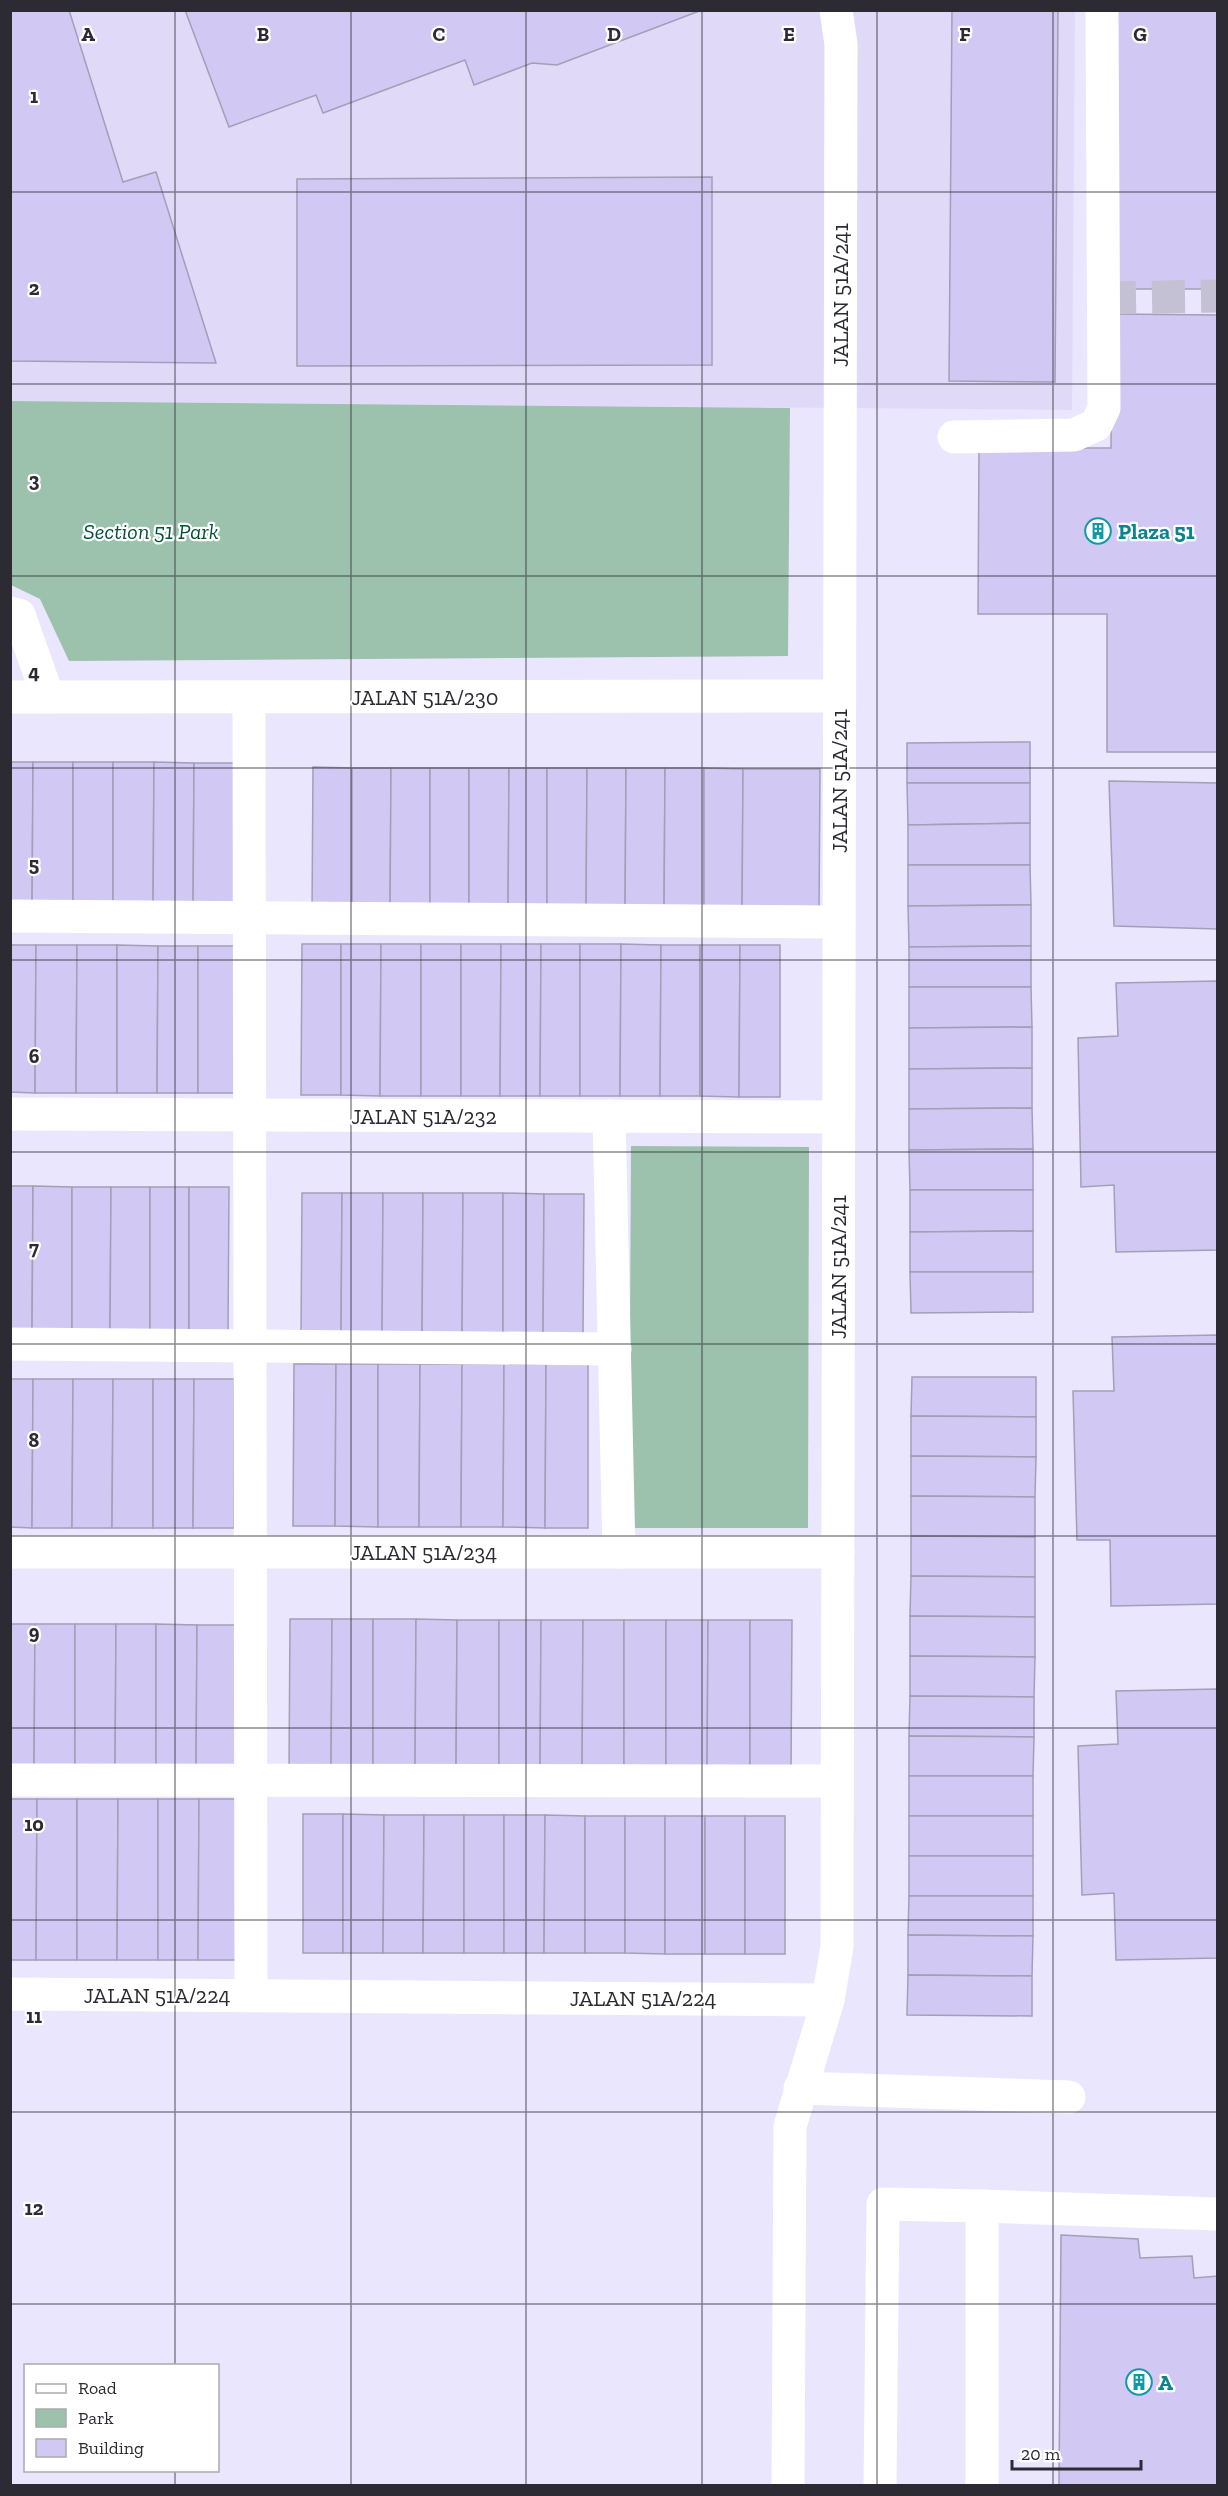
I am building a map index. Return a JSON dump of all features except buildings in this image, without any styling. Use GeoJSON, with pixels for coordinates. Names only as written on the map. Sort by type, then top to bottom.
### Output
{"type":"FeatureCollection","features":[{"type":"Feature","properties":{"kind":"street","name":"JALAN 51A/241"},"geometry":{"type":"LineString","coordinates":[[836,10],[841,44],[838,1552]]}},
{"type":"Feature","properties":{"kind":"street"},"geometry":{"type":"LineString","coordinates":[[954,437],[1074,435],[1096,426],[1104,408],[1102,10]]}},
{"type":"Feature","properties":{"kind":"street"},"geometry":{"type":"LineString","coordinates":[[10,613],[19,615],[48,697]]}},
{"type":"Feature","properties":{"kind":"street","name":"JALAN 51A/230"},"geometry":{"type":"LineString","coordinates":[[10,697],[839,696]]}},
{"type":"Feature","properties":{"kind":"street"},"geometry":{"type":"LineString","coordinates":[[249,697],[251,1995]]}},
{"type":"Feature","properties":{"kind":"street"},"geometry":{"type":"LineString","coordinates":[[10,916],[838,922]]}},
{"type":"Feature","properties":{"kind":"street","name":"JALAN 51A/232"},"geometry":{"type":"LineString","coordinates":[[10,1114],[838,1117]]}},
{"type":"Feature","properties":{"kind":"street"},"geometry":{"type":"LineString","coordinates":[[609,1116],[619,1552]]}},
{"type":"Feature","properties":{"kind":"street"},"geometry":{"type":"LineString","coordinates":[[10,1344],[615,1349]]}},
{"type":"Feature","properties":{"kind":"street","name":"JALAN 51A/234"},"geometry":{"type":"LineString","coordinates":[[10,1552],[838,1552]]}},
{"type":"Feature","properties":{"kind":"street"},"geometry":{"type":"LineString","coordinates":[[788,2486],[790,2126],[828,2000],[837,1947],[838,1552]]}},
{"type":"Feature","properties":{"kind":"street"},"geometry":{"type":"LineString","coordinates":[[10,1780],[837,1781]]}},
{"type":"Feature","properties":{"kind":"street","name":"JALAN 51A/224"},"geometry":{"type":"LineString","coordinates":[[10,1994],[828,2000]]}},
{"type":"Feature","properties":{"kind":"street"},"geometry":{"type":"LineString","coordinates":[[800,2088],[1069,2097]]}},
{"type":"Feature","properties":{"kind":"street"},"geometry":{"type":"LineString","coordinates":[[880,2486],[883,2204],[1218,2214]]}},
{"type":"Feature","properties":{"kind":"street"},"geometry":{"type":"LineString","coordinates":[[982,2206],[982,2486]]}},
{"type":"Feature","properties":{"kind":"shaded area"},"geometry":{"type":"Polygon","coordinates":[[[11,11],[1075,11],[1072,410],[11,401],[11,11]]]}},
{"type":"Feature","properties":{"kind":"green space","name":"Section 51 Park"},"geometry":{"type":"Polygon","coordinates":[[[10,401],[790,408],[788,656],[69,661],[40,599],[11,585],[10,401]]]}},
{"type":"Feature","properties":{"kind":"green space"},"geometry":{"type":"Polygon","coordinates":[[[631,1146],[809,1147],[808,1528],[629,1528],[631,1146]]]}},
{"type":"Feature","properties":{"kind":"tunnel"},"geometry":{"type":"LineString","coordinates":[[1103,298],[1218,296]]}},
{"type":"Feature","properties":{"kind":"place","name":"Plaza 51"},"geometry":{"type":"Point","coordinates":[1098,531]}},
{"type":"Feature","properties":{"kind":"place","name":"A"},"geometry":{"type":"Point","coordinates":[1139,2382]}}]}
